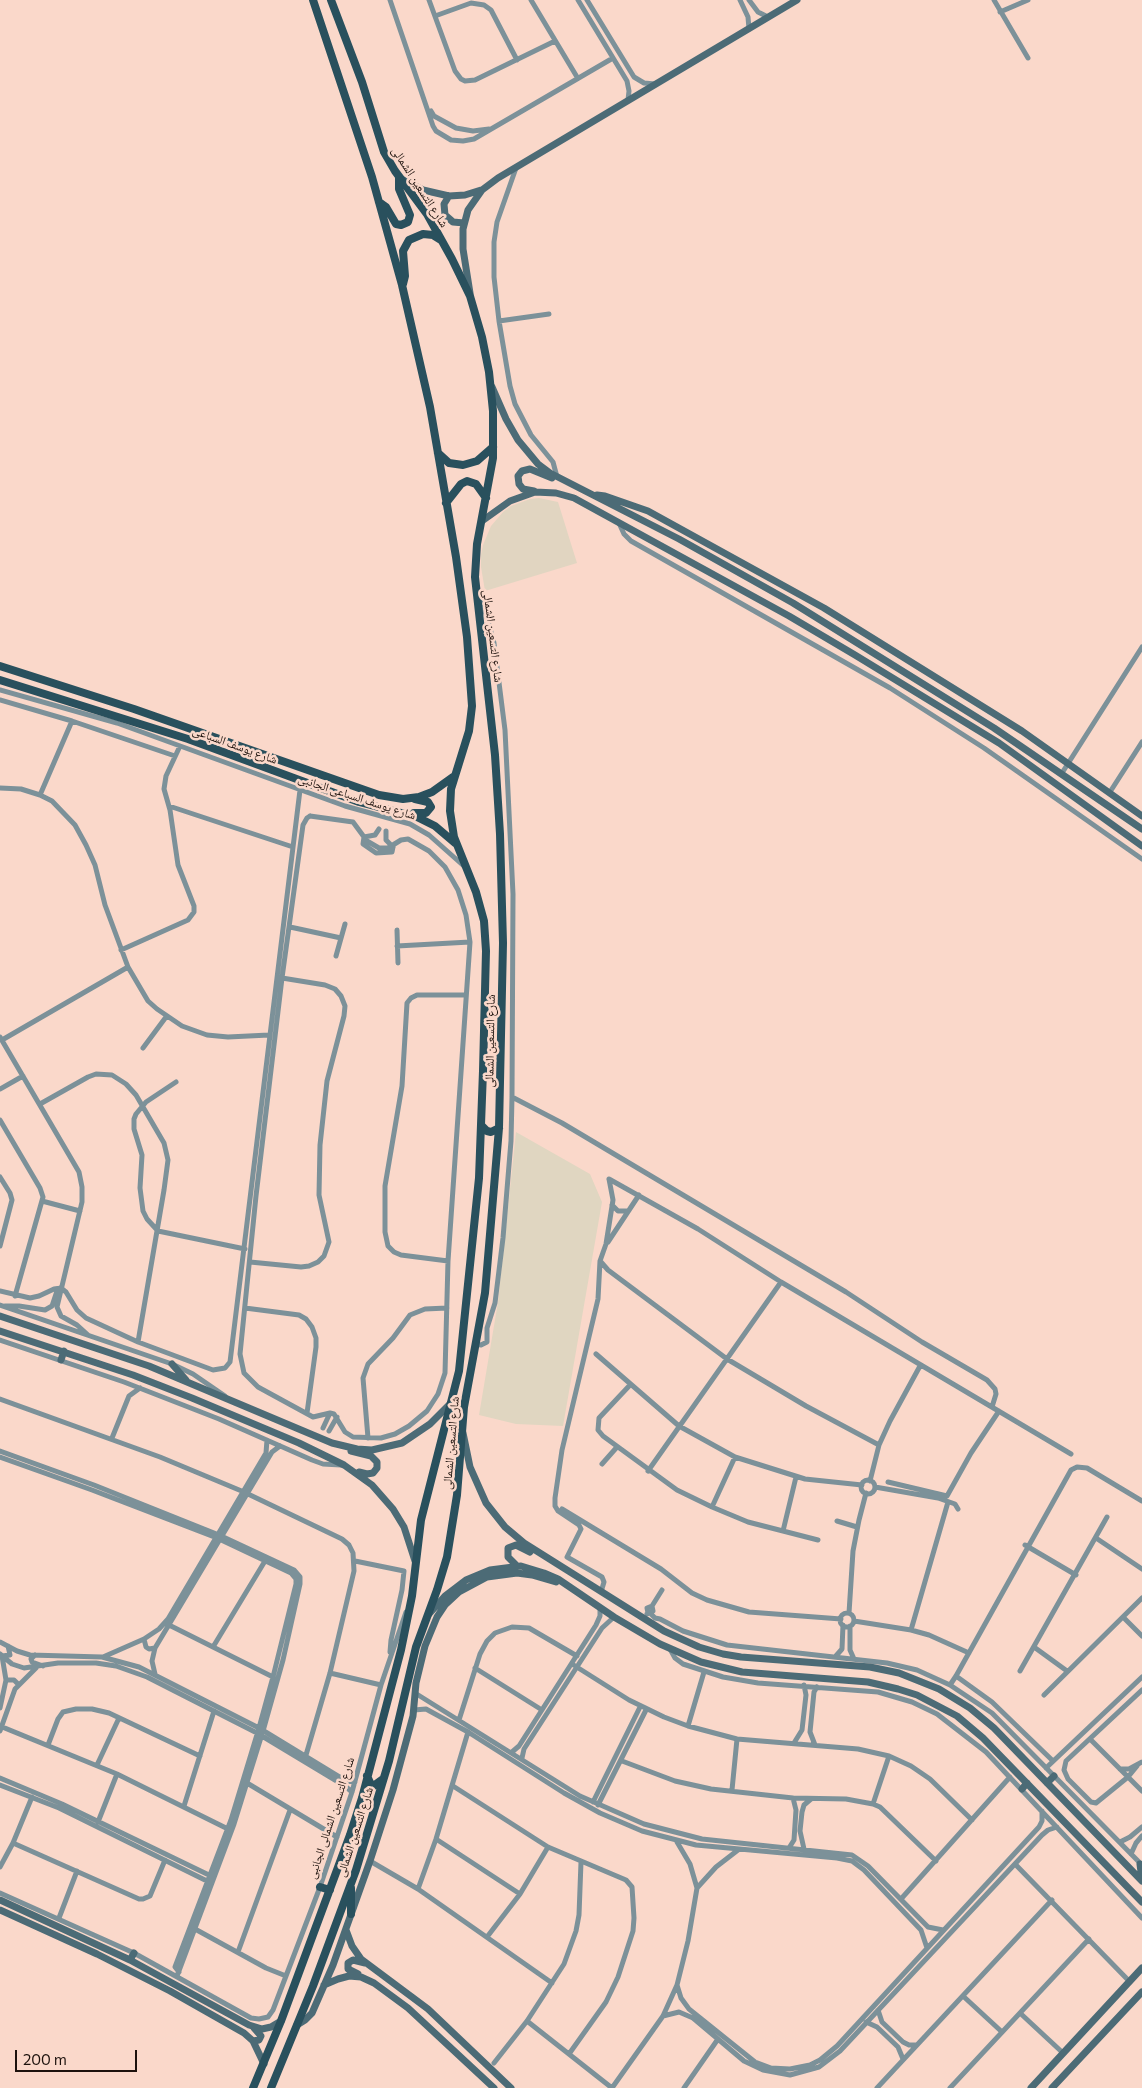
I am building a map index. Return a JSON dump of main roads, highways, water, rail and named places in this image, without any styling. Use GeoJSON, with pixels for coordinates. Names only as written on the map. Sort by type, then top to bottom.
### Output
{"type":"FeatureCollection","features":[{"type":"Feature","properties":{"kind":"main road","name":"شارع التسعين الشمالى"},"geometry":{"type":"LineString","coordinates":[[253,2088],[281,2021],[361,1803],[398,1660],[410,1605],[424,1505],[451,1403],[460,1360],[478,1191],[482,1126],[485,935],[480,903],[456,844],[450,811],[453,777],[469,731],[472,699],[466,637],[446,503],[427,390],[402,285],[379,202],[313,0]]}},
{"type":"Feature","properties":{"kind":"main road","name":"شارع التسعين الشمالى"},"geometry":{"type":"LineString","coordinates":[[271,2088],[351,1884],[384,1778],[412,1660],[442,1575],[450,1544],[457,1496],[462,1424],[488,1266],[499,1128],[503,942],[500,834],[494,746],[476,592],[475,563],[493,447],[491,384],[484,342],[470,296],[427,214],[399,178],[380,144],[362,82],[332,0]]}},
{"type":"Feature","properties":{"kind":"main road"},"geometry":{"type":"LineString","coordinates":[[379,202],[386,207],[396,224],[403,225],[408,222],[410,215],[399,189],[399,178]]}},
{"type":"Feature","properties":{"kind":"main road"},"geometry":{"type":"LineString","coordinates":[[402,285],[405,276],[403,251],[409,240],[417,235],[426,234],[442,242]]}},
{"type":"Feature","properties":{"kind":"main road"},"geometry":{"type":"LineString","coordinates":[[438,453],[449,462],[462,465],[476,461],[493,447]]}},
{"type":"Feature","properties":{"kind":"main road"},"geometry":{"type":"LineString","coordinates":[[446,503],[461,484],[468,481],[476,484],[486,498]]}},
{"type":"Feature","properties":{"kind":"main road","name":"شارع يوسف السباعى"},"geometry":{"type":"LineString","coordinates":[[0,666],[134,709],[367,791],[398,798],[414,798],[432,792],[453,777]]}},
{"type":"Feature","properties":{"kind":"main road","name":"شارع يوسف السباعى"},"geometry":{"type":"LineString","coordinates":[[0,680],[188,739],[359,802],[410,815],[429,822],[456,844]]}},
{"type":"Feature","properties":{"kind":"main road"},"geometry":{"type":"LineString","coordinates":[[318,797],[322,788]]}},
{"type":"Feature","properties":{"kind":"main road"},"geometry":{"type":"LineString","coordinates":[[410,815],[416,812],[426,814],[431,809],[428,802],[417,801],[414,798]]}},
{"type":"Feature","properties":{"kind":"main road"},"geometry":{"type":"LineString","coordinates":[[482,1126],[489,1132],[496,1131],[499,1128]]}},
{"type":"Feature","properties":{"kind":"main road"},"geometry":{"type":"LineString","coordinates":[[481,1148],[490,1144],[498,1150]]}},
{"type":"Feature","properties":{"kind":"main road"},"geometry":{"type":"LineString","coordinates":[[367,1776],[370,1785],[374,1787],[384,1778]]}},
{"type":"Feature","properties":{"kind":"main road"},"geometry":{"type":"LineString","coordinates":[[361,1803],[370,1798],[374,1800],[376,1807]]}},
{"type":"Feature","properties":{"kind":"main road"},"geometry":{"type":"LineString","coordinates":[[351,1884],[351,1914]]}},
{"type":"Feature","properties":{"kind":"main road"},"geometry":{"type":"LineString","coordinates":[[320,1887],[330,1890]]}}]}
